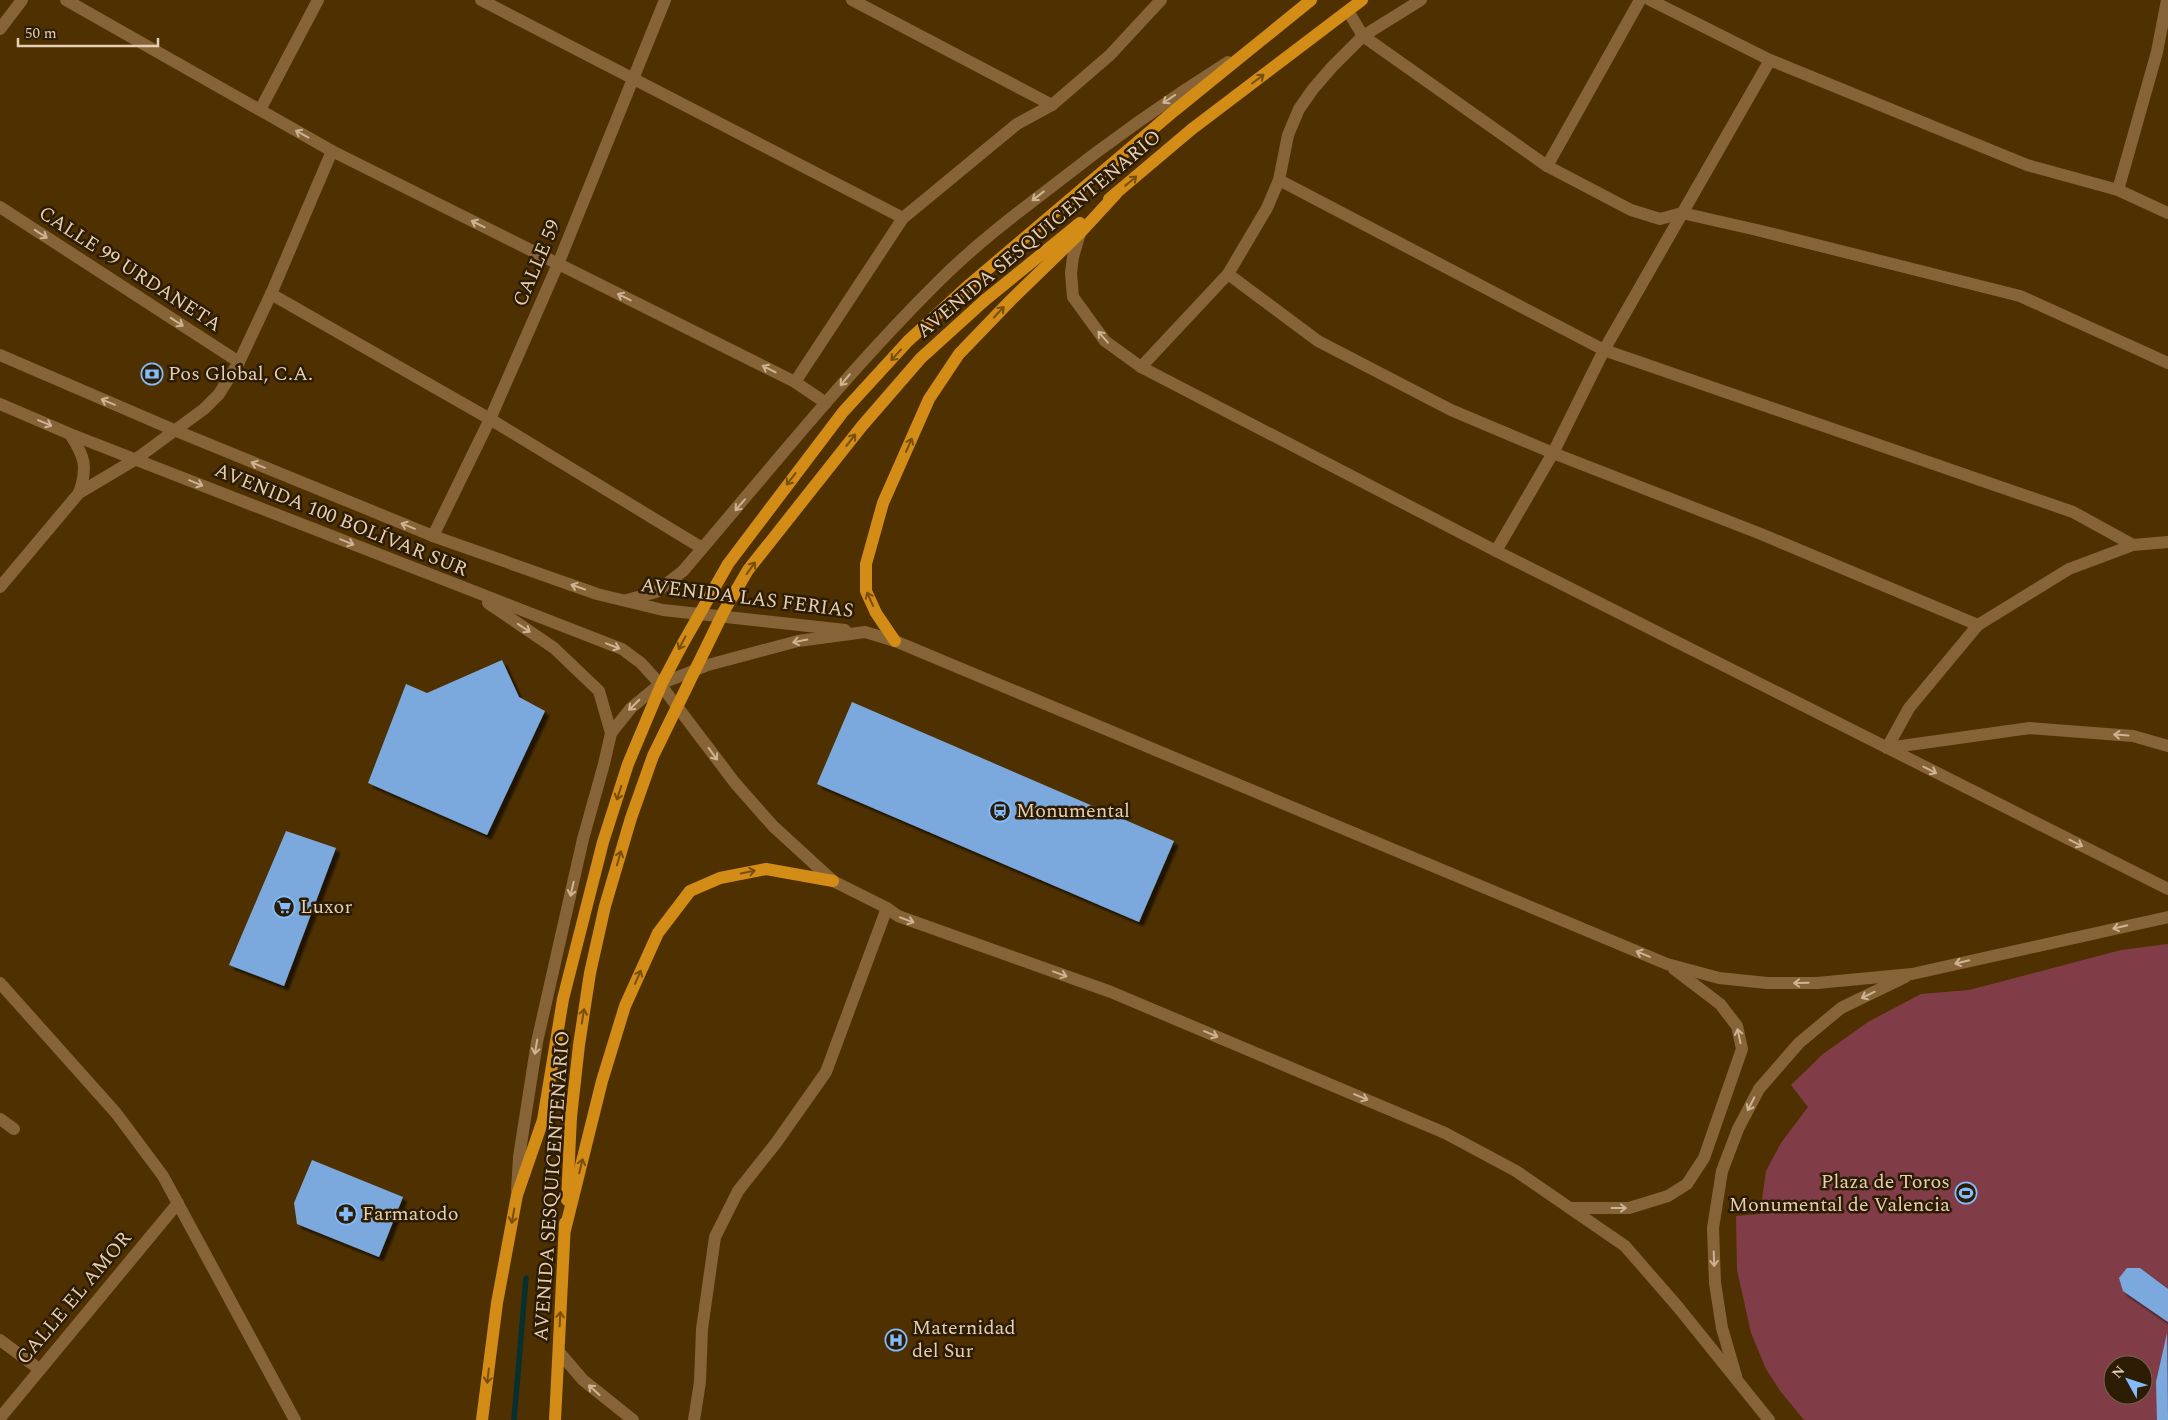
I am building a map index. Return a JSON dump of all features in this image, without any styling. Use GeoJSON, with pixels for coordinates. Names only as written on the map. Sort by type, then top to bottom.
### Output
{"type":"FeatureCollection","features":[{"type":"Feature","properties":{"kind":"main road","name":"AVENIDA SESQUICENTENARIO"},"geometry":{"type":"LineString","coordinates":[[482,1420],[497,1303],[517,1195],[543,1120],[563,999],[603,842],[628,764],[662,683],[728,564],[843,412],[908,341],[969,285],[1254,45],[1311,0]]}},
{"type":"Feature","properties":{"kind":"main road","name":"AVENIDA SESQUICENTENARIO"},"geometry":{"type":"LineString","coordinates":[[555,1420],[571,1117],[590,973],[605,906],[631,818],[653,756],[724,611],[748,570],[862,426],[921,358],[985,300],[1116,194],[1192,129],[1362,0]]}},
{"type":"Feature","properties":{"kind":"main road"},"geometry":{"type":"LineString","coordinates":[[895,641],[876,613],[866,591],[866,564],[883,503],[929,399],[959,354],[1010,300],[1080,233],[1116,194]]}},
{"type":"Feature","properties":{"kind":"main road"},"geometry":{"type":"LineString","coordinates":[[565,1230],[602,1081],[625,1006],[658,933],[690,891],[720,878],[766,869],[833,881]]}},
{"type":"Feature","properties":{"kind":"street"},"geometry":{"type":"LineString","coordinates":[[0,29],[22,0]]}},
{"type":"Feature","properties":{"kind":"street"},"geometry":{"type":"LineString","coordinates":[[66,0],[332,151],[794,382],[826,402]]}},
{"type":"Feature","properties":{"kind":"street"},"geometry":{"type":"LineString","coordinates":[[260,110],[318,0]]}},
{"type":"Feature","properties":{"kind":"street"},"geometry":{"type":"LineString","coordinates":[[481,0],[903,218]]}},
{"type":"Feature","properties":{"kind":"street","name":"CALLE 59"},"geometry":{"type":"LineString","coordinates":[[433,536],[490,419],[558,264],[665,0]]}},
{"type":"Feature","properties":{"kind":"street"},"geometry":{"type":"LineString","coordinates":[[852,0],[1052,105]]}},
{"type":"Feature","properties":{"kind":"street"},"geometry":{"type":"LineString","coordinates":[[794,382],[903,218],[1017,124],[1052,105],[1110,55],[1161,0]]}},
{"type":"Feature","properties":{"kind":"street"},"geometry":{"type":"LineString","coordinates":[[1141,367],[1228,274],[1267,208],[1279,180],[1288,135],[1298,109],[1332,67],[1363,36],[1421,0]]}},
{"type":"Feature","properties":{"kind":"street"},"geometry":{"type":"LineString","coordinates":[[1547,166],[1640,0]]}},
{"type":"Feature","properties":{"kind":"street"},"geometry":{"type":"LineString","coordinates":[[1650,0],[1770,60],[2027,165],[2118,190],[2168,213]]}},
{"type":"Feature","properties":{"kind":"street"},"geometry":{"type":"LineString","coordinates":[[2118,190],[2163,54],[2167,0]]}},
{"type":"Feature","properties":{"kind":"street"},"geometry":{"type":"LineString","coordinates":[[1348,11],[1363,36],[1547,166],[1631,210],[1660,219],[1682,213],[2020,296],[2168,363]]}},
{"type":"Feature","properties":{"kind":"street"},"geometry":{"type":"LineString","coordinates":[[624,601],[656,592],[683,571],[858,365],[940,280],[988,236],[1103,146],[1167,100],[1254,45]]}},
{"type":"Feature","properties":{"kind":"street"},"geometry":{"type":"LineString","coordinates":[[1496,550],[1553,453],[1604,350],[1770,60]]}},
{"type":"Feature","properties":{"kind":"street"},"geometry":{"type":"LineString","coordinates":[[0,587],[79,493],[136,459],[204,409],[219,394],[239,362],[271,294],[332,151]]}},
{"type":"Feature","properties":{"kind":"street"},"geometry":{"type":"LineString","coordinates":[[1279,180],[1604,350],[2073,512],[2132,545]]}},
{"type":"Feature","properties":{"kind":"street","name":"CALLE 99 URDANETA"},"geometry":{"type":"LineString","coordinates":[[0,207],[239,362]]}},
{"type":"Feature","properties":{"kind":"street"},"geometry":{"type":"LineString","coordinates":[[1080,233],[1073,257],[1073,297],[1105,341],[1141,367],[1496,550],[2168,889]]}},
{"type":"Feature","properties":{"kind":"street"},"geometry":{"type":"LineString","coordinates":[[1228,274],[1318,341],[1451,410],[1553,453],[1761,534],[1978,625]]}},
{"type":"Feature","properties":{"kind":"street"},"geometry":{"type":"LineString","coordinates":[[271,294],[490,419],[702,548]]}},
{"type":"Feature","properties":{"kind":"street","name":"AVENIDA 100 BOLÍVAR SUR"},"geometry":{"type":"LineString","coordinates":[[0,355],[174,430],[433,536],[597,594],[624,601]]}},
{"type":"Feature","properties":{"kind":"street","name":"AVENIDA 100 BOLÍVAR SUR"},"geometry":{"type":"LineString","coordinates":[[0,404],[70,434],[622,649],[641,663],[660,684]]}},
{"type":"Feature","properties":{"kind":"street"},"geometry":{"type":"LineString","coordinates":[[70,434],[79,448],[84,462],[84,478],[79,493]]}},
{"type":"Feature","properties":{"kind":"street"},"geometry":{"type":"LineString","coordinates":[[1887,748],[1909,708],[1978,625],[2069,569],[2132,545],[2168,542]]}},
{"type":"Feature","properties":{"kind":"street"},"geometry":{"type":"LineString","coordinates":[[469,590],[554,648],[599,691],[611,733]]}},
{"type":"Feature","properties":{"kind":"street","name":"AVENIDA LAS FERIAS"},"geometry":{"type":"LineString","coordinates":[[624,601],[663,610],[865,632]]}},
{"type":"Feature","properties":{"kind":"street"},"geometry":{"type":"LineString","coordinates":[[517,1195],[519,1157],[537,1042],[583,839],[611,733],[631,708],[660,684],[708,665],[789,643],[865,632],[895,641],[1667,964],[1719,978],[1767,983],[1817,983],[1912,974],[2168,917]]}},
{"type":"Feature","properties":{"kind":"street"},"geometry":{"type":"LineString","coordinates":[[660,684],[735,783],[773,826],[833,881],[887,908],[898,916],[1110,992],[1445,1132],[1516,1171],[1625,1246],[1678,1307],[1769,1420]]}},
{"type":"Feature","properties":{"kind":"street"},"geometry":{"type":"LineString","coordinates":[[1887,748],[2030,728],[2133,736],[2168,746]]}},
{"type":"Feature","properties":{"kind":"street"},"geometry":{"type":"LineString","coordinates":[[694,1420],[700,1382],[702,1329],[715,1237],[738,1191],[776,1143],[826,1072],[887,908]]}},
{"type":"Feature","properties":{"kind":"street"},"geometry":{"type":"LineString","coordinates":[[1570,1208],[1629,1208],[1668,1196],[1687,1184],[1704,1158],[1742,1049],[1737,1026],[1720,1004],[1667,964]]}},
{"type":"Feature","properties":{"kind":"street"},"geometry":{"type":"LineString","coordinates":[[1739,1384],[1722,1328],[1715,1283],[1713,1228],[1722,1171],[1738,1129],[1759,1089],[1799,1043],[1841,1008],[1912,974]]}},
{"type":"Feature","properties":{"kind":"street"},"geometry":{"type":"LineString","coordinates":[[0,983],[116,1113],[164,1176],[295,1420]]}},
{"type":"Feature","properties":{"kind":"street"},"geometry":{"type":"LineString","coordinates":[[0,1119],[14,1129]]}},
{"type":"Feature","properties":{"kind":"street","name":"CALLE EL AMOR"},"geometry":{"type":"LineString","coordinates":[[0,1418],[178,1204]]}},
{"type":"Feature","properties":{"kind":"street"},"geometry":{"type":"LineString","coordinates":[[0,1340],[39,1369]]}},
{"type":"Feature","properties":{"kind":"street"},"geometry":{"type":"LineString","coordinates":[[558,1352],[594,1390],[632,1420]]}},
{"type":"Feature","properties":{"kind":"shaded area","name":"Plaza de Toros Monumental de Valencia"},"geometry":{"type":"Polygon","coordinates":[[[2168,944],[2168,1420],[1804,1420],[1781,1392],[1766,1369],[1751,1333],[1737,1270],[1736,1216],[1760,1214],[1766,1171],[1781,1143],[1808,1107],[1791,1085],[1823,1054],[1868,1022],[1921,994],[1969,990],[2121,950],[2168,944]]]}},
{"type":"Feature","properties":{"kind":"building"},"geometry":{"type":"Polygon","coordinates":[[[502,660],[519,697],[545,711],[487,835],[368,783],[406,684],[427,693],[502,660]]]}},
{"type":"Feature","properties":{"kind":"building"},"geometry":{"type":"Polygon","coordinates":[[[852,702],[1174,841],[1139,922],[817,784],[852,702]]]}},
{"type":"Feature","properties":{"kind":"building","name":"Luxor"},"geometry":{"type":"Polygon","coordinates":[[[286,831],[336,848],[284,986],[229,965],[286,831]]]}},
{"type":"Feature","properties":{"kind":"building","name":"Farmatodo"},"geometry":{"type":"Polygon","coordinates":[[[312,1160],[403,1197],[379,1257],[297,1224],[294,1203],[312,1160]]]}},
{"type":"Feature","properties":{"kind":"building"},"geometry":{"type":"Polygon","coordinates":[[[2127,1268],[2140,1268],[2168,1289],[2168,1322],[2123,1291],[2119,1278],[2127,1268]]]}},
{"type":"Feature","properties":{"kind":"building"},"geometry":{"type":"Polygon","coordinates":[[[2167,1333],[2168,1420],[2157,1420],[2156,1382],[2167,1333]]]}},
{"type":"Feature","properties":{"kind":"waterway"},"geometry":{"type":"LineString","coordinates":[[514,1420],[526,1278]]}},
{"type":"Feature","properties":{"kind":"place","name":"Pos Global, C.A."},"geometry":{"type":"Point","coordinates":[152,374]}},
{"type":"Feature","properties":{"kind":"place","name":"Monumental"},"geometry":{"type":"Point","coordinates":[1000,811]}},
{"type":"Feature","properties":{"kind":"place","name":"Luxor"},"geometry":{"type":"Point","coordinates":[284,907]}},
{"type":"Feature","properties":{"kind":"place","name":"Plaza de Toros Monumental de Valencia"},"geometry":{"type":"Point","coordinates":[1966,1193]}},
{"type":"Feature","properties":{"kind":"place","name":"Farmatodo"},"geometry":{"type":"Point","coordinates":[346,1214]}},
{"type":"Feature","properties":{"kind":"place","name":"Maternidad del Sur"},"geometry":{"type":"Point","coordinates":[896,1340]}}]}
